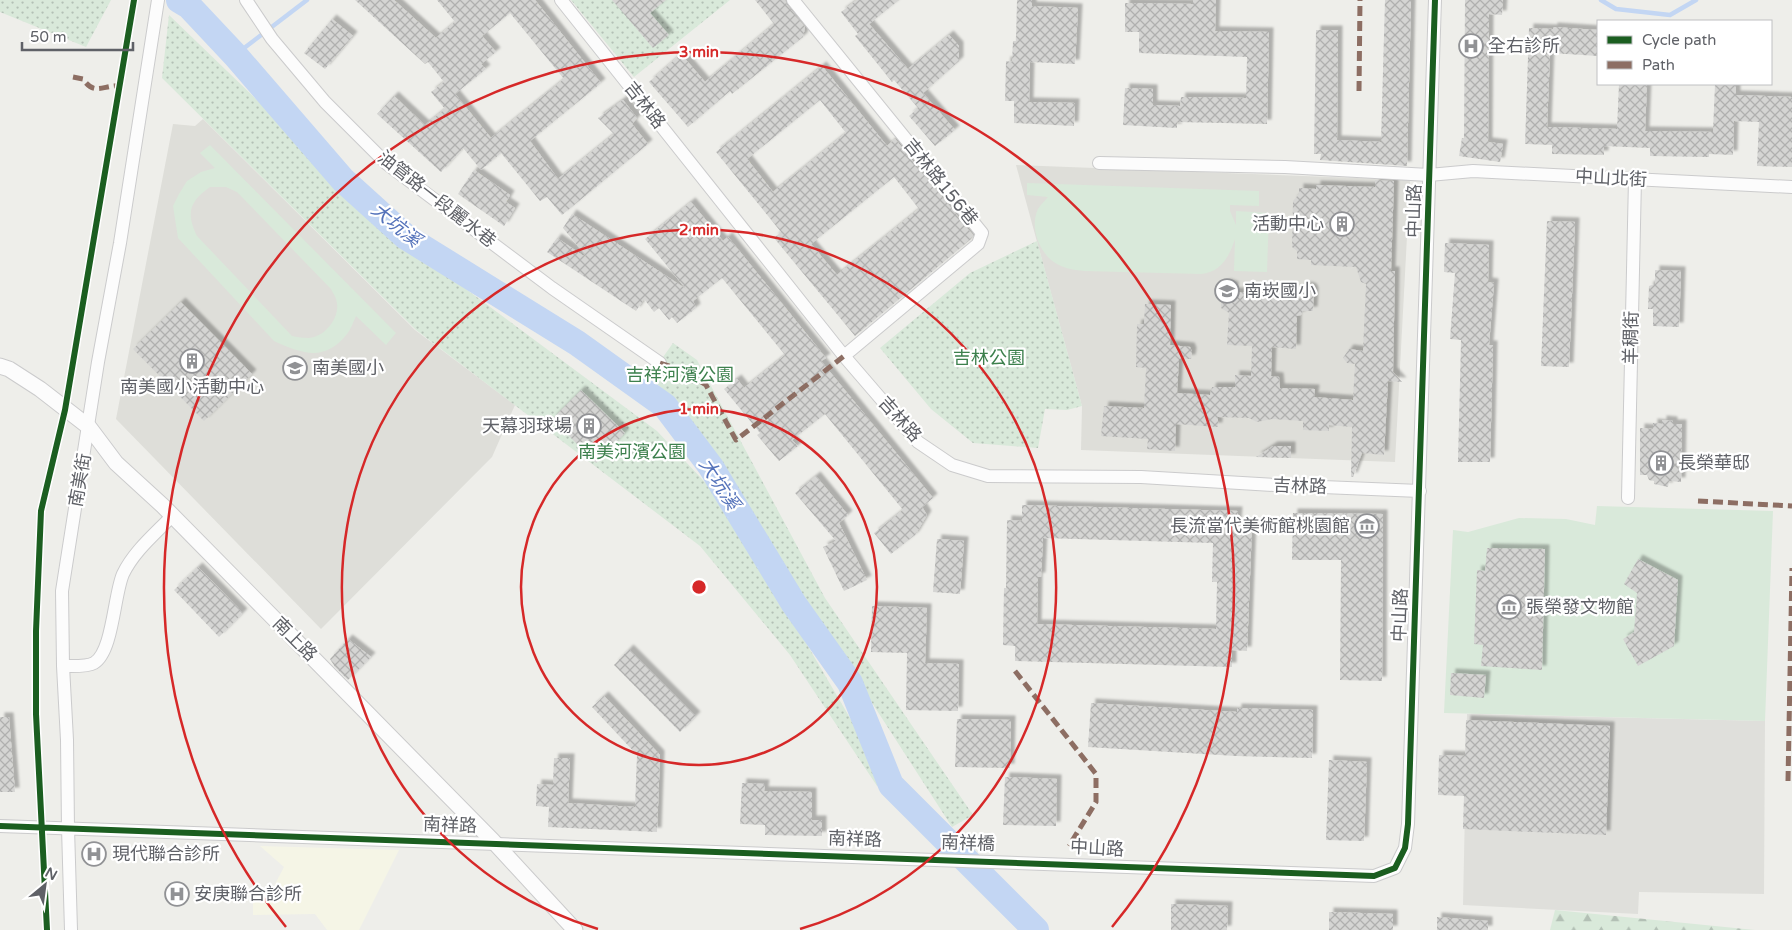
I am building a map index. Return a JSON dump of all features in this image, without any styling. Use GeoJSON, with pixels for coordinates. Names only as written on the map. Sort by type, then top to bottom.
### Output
{"type":"FeatureCollection","features":[{"type":"Feature","properties":{"kind":"street","name":"南美街"},"geometry":{"type":"LineString","coordinates":[[71,930],[68,740],[63,666],[62,591],[158,0]]}},
{"type":"Feature","properties":{"kind":"street","name":"油管路一段麗水巷"},"geometry":{"type":"LineString","coordinates":[[246,0],[272,39],[324,102],[387,164],[552,288],[660,363]]}},
{"type":"Feature","properties":{"kind":"street","name":"吉林路"},"geometry":{"type":"LineString","coordinates":[[561,0],[844,356],[918,442],[952,465],[988,476],[1141,477],[1420,491]]}},
{"type":"Feature","properties":{"kind":"street","name":"吉林路156巷"},"geometry":{"type":"LineString","coordinates":[[793,0],[982,233],[978,244],[844,356]]}},
{"type":"Feature","properties":{"kind":"street","name":"中山路"},"geometry":{"type":"LineString","coordinates":[[1036,861],[1374,876],[1395,868],[1405,848],[1408,824],[1420,491],[1435,0]]}},
{"type":"Feature","properties":{"kind":"street","name":"中山北街"},"geometry":{"type":"LineString","coordinates":[[1099,163],[1286,167],[1429,175],[1473,171],[1792,187]]}},
{"type":"Feature","properties":{"kind":"street","name":"羊稠街"},"geometry":{"type":"LineString","coordinates":[[1628,498],[1635,179]]}},
{"type":"Feature","properties":{"kind":"street","name":"南上路"},"geometry":{"type":"LineString","coordinates":[[0,366],[9,369],[40,389],[89,427],[116,463],[172,516],[493,841],[575,930]]}},
{"type":"Feature","properties":{"kind":"street"},"geometry":{"type":"LineString","coordinates":[[63,666],[93,664],[101,656],[109,636],[122,576],[130,560],[172,516]]}},
{"type":"Feature","properties":{"kind":"street","name":"南祥路"},"geometry":{"type":"LineString","coordinates":[[0,826],[900,856]]}},
{"type":"Feature","properties":{"kind":"street","name":"南祥橋"},"geometry":{"type":"LineString","coordinates":[[900,856],[1036,861]]}},
{"type":"Feature","properties":{"kind":"shaded area","name":"南美國小"},"geometry":{"type":"Polygon","coordinates":[[[203,119],[415,330],[515,405],[492,457],[321,629],[116,419],[173,124],[195,126],[203,119]]]}},
{"type":"Feature","properties":{"kind":"shaded area","name":"南崁國小"},"geometry":{"type":"Polygon","coordinates":[[[1016,165],[1410,180],[1395,462],[1081,450],[1082,406],[1016,165]]]}},
{"type":"Feature","properties":{"kind":"shaded area"},"geometry":{"type":"Polygon","coordinates":[[[1467,714],[1765,721],[1764,894],[1639,892],[1638,914],[1463,905],[1467,714]]]}},
{"type":"Feature","properties":{"kind":"shaded area"},"geometry":{"type":"Polygon","coordinates":[[[260,846],[399,850],[359,930],[327,930],[315,914],[253,915],[253,901],[265,898],[264,889],[274,886],[284,867],[260,846]]]}},
{"type":"Feature","properties":{"kind":"green space"},"geometry":{"type":"Polygon","coordinates":[[[0,0],[111,0],[86,47],[0,12],[0,0]]]}},
{"type":"Feature","properties":{"kind":"green space"},"geometry":{"type":"Polygon","coordinates":[[[571,0],[730,0],[634,77],[571,0]]]}},
{"type":"Feature","properties":{"kind":"green space","name":"南美河濱公園"},"geometry":{"type":"Polygon","coordinates":[[[169,15],[408,246],[657,431],[715,493],[792,619],[887,781],[877,786],[790,655],[700,546],[416,330],[162,78],[169,15]]]}},
{"type":"Feature","properties":{"kind":"green space"},"geometry":{"type":"Polygon","coordinates":[[[210,145],[396,333],[386,345],[356,316],[348,332],[339,343],[322,352],[304,352],[274,341],[178,238],[173,206],[179,194],[187,181],[201,172],[215,168],[200,153],[210,145]],[[210,187],[194,203],[191,221],[197,236],[292,336],[314,337],[326,330],[331,325],[337,312],[336,299],[331,289],[237,192],[226,187],[210,187]]]}},
{"type":"Feature","properties":{"kind":"green space"},"geometry":{"type":"Polygon","coordinates":[[[1027,183],[1259,191],[1259,206],[1230,205],[1230,211],[1236,225],[1236,211],[1269,213],[1267,272],[1234,271],[1235,239],[1227,257],[1219,267],[1208,273],[1084,271],[1064,267],[1051,260],[1041,248],[1036,232],[1035,224],[1038,209],[1048,197],[1027,195],[1027,183]]]}},
{"type":"Feature","properties":{"kind":"green space","name":"吉林公園"},"geometry":{"type":"Polygon","coordinates":[[[1037,241],[1082,406],[1067,410],[1045,409],[1038,448],[973,443],[931,409],[880,348],[970,273],[1037,241]]]}},
{"type":"Feature","properties":{"kind":"green space","name":"吉祥河濱公園"},"geometry":{"type":"Polygon","coordinates":[[[673,343],[697,360],[825,598],[973,815],[952,827],[679,403],[649,377],[673,343]]]}},
{"type":"Feature","properties":{"kind":"green space","name":"張榮發文物館"},"geometry":{"type":"Polygon","coordinates":[[[1597,506],[1773,511],[1765,721],[1444,713],[1453,530],[1468,532],[1519,518],[1566,519],[1595,525],[1597,506]]]}},
{"type":"Feature","properties":{"kind":"green space"},"geometry":{"type":"Polygon","coordinates":[[[1555,910],[1755,930],[1550,930],[1555,910]]]}},
{"type":"Feature","properties":{"kind":"building"},"geometry":{"type":"Polygon","coordinates":[[[355,0],[394,0],[436,38],[455,22],[437,0],[535,0],[601,83],[530,141],[558,179],[614,134],[598,118],[623,100],[637,118],[632,124],[648,144],[562,215],[547,197],[540,201],[501,153],[481,170],[463,148],[441,172],[377,114],[394,96],[425,125],[445,109],[431,92],[444,82],[428,62],[425,64],[355,0]],[[510,13],[482,36],[496,52],[481,64],[486,69],[455,94],[491,138],[564,79],[510,13]]]}},
{"type":"Feature","properties":{"kind":"building"},"geometry":{"type":"Polygon","coordinates":[[[612,0],[666,0],[650,13],[669,35],[653,48],[612,0]]]}},
{"type":"Feature","properties":{"kind":"building"},"geometry":{"type":"Polygon","coordinates":[[[755,0],[785,0],[805,27],[803,37],[732,94],[730,91],[688,127],[649,82],[681,54],[705,82],[774,24],[755,0]]]}},
{"type":"Feature","properties":{"kind":"building"},"geometry":{"type":"Polygon","coordinates":[[[857,0],[899,0],[869,24],[908,69],[949,35],[959,46],[959,61],[923,93],[955,130],[935,146],[909,116],[918,108],[894,80],[892,82],[855,36],[858,34],[841,12],[857,0]]]}},
{"type":"Feature","properties":{"kind":"building"},"geometry":{"type":"Polygon","coordinates":[[[1017,0],[1032,0],[1032,6],[1078,8],[1075,64],[1030,62],[1029,102],[1075,103],[1074,126],[1014,123],[1014,101],[1005,101],[1006,61],[1012,62],[1013,41],[1016,41],[1017,0]]]}},
{"type":"Feature","properties":{"kind":"building"},"geometry":{"type":"Polygon","coordinates":[[[1193,0],[1216,0],[1215,31],[1269,32],[1267,124],[1177,122],[1177,128],[1123,125],[1125,88],[1153,89],[1153,105],[1180,106],[1181,97],[1246,98],[1247,57],[1139,53],[1139,32],[1125,32],[1125,3],[1193,4],[1193,0]]]}},
{"type":"Feature","properties":{"kind":"building"},"geometry":{"type":"Polygon","coordinates":[[[1385,0],[1411,0],[1407,166],[1320,160],[1321,154],[1314,154],[1316,30],[1338,30],[1337,140],[1381,142],[1385,0]]]}},
{"type":"Feature","properties":{"kind":"building"},"geometry":{"type":"Polygon","coordinates":[[[1465,0],[1503,0],[1502,15],[1489,14],[1488,142],[1503,144],[1500,162],[1459,156],[1462,138],[1464,138],[1465,0]]]}},
{"type":"Feature","properties":{"kind":"building"},"geometry":{"type":"Polygon","coordinates":[[[332,19],[353,36],[325,69],[304,53],[332,19]]]}},
{"type":"Feature","properties":{"kind":"building"},"geometry":{"type":"Polygon","coordinates":[[[1553,27],[1597,30],[1597,56],[1550,53],[1547,127],[1617,129],[1619,85],[1647,85],[1645,131],[1713,132],[1715,85],[1736,85],[1736,95],[1792,97],[1792,167],[1757,166],[1759,122],[1734,121],[1733,155],[1709,154],[1709,157],[1650,156],[1650,148],[1604,146],[1604,155],[1552,154],[1552,145],[1525,144],[1529,28],[1553,29],[1553,27]]]}},
{"type":"Feature","properties":{"kind":"building"},"geometry":{"type":"Polygon","coordinates":[[[822,66],[887,146],[895,139],[973,235],[971,239],[855,336],[774,238],[781,232],[716,152],[822,66]],[[820,100],[747,159],[773,192],[846,133],[820,100]],[[894,177],[811,244],[837,275],[919,209],[894,177]]]}},
{"type":"Feature","properties":{"kind":"building"},"geometry":{"type":"Polygon","coordinates":[[[474,170],[510,195],[506,202],[515,208],[504,226],[458,194],[474,170]]]}},
{"type":"Feature","properties":{"kind":"building"},"geometry":{"type":"Polygon","coordinates":[[[1375,180],[1394,181],[1391,271],[1395,271],[1393,372],[1402,382],[1388,381],[1384,455],[1362,453],[1353,477],[1351,477],[1352,427],[1329,425],[1329,431],[1303,430],[1303,421],[1272,419],[1257,422],[1249,418],[1218,417],[1218,427],[1176,424],[1175,451],[1147,449],[1148,439],[1101,436],[1104,406],[1144,408],[1146,368],[1136,367],[1137,324],[1144,324],[1145,304],[1171,305],[1170,345],[1190,347],[1192,352],[1191,359],[1179,359],[1177,393],[1210,395],[1212,387],[1235,387],[1235,375],[1251,376],[1252,346],[1227,345],[1229,313],[1221,308],[1221,287],[1226,283],[1234,286],[1234,292],[1301,295],[1302,289],[1307,286],[1312,288],[1314,292],[1313,311],[1303,311],[1301,315],[1297,316],[1296,349],[1272,347],[1271,376],[1279,377],[1280,388],[1315,389],[1314,397],[1353,400],[1355,364],[1347,363],[1343,358],[1349,349],[1363,351],[1366,284],[1361,282],[1356,267],[1311,265],[1311,260],[1297,259],[1297,251],[1292,247],[1293,201],[1299,194],[1299,188],[1316,189],[1316,185],[1375,187],[1375,180]]]}},
{"type":"Feature","properties":{"kind":"building"},"geometry":{"type":"Polygon","coordinates":[[[691,202],[723,241],[728,237],[826,358],[821,361],[933,498],[922,507],[927,515],[915,535],[891,554],[874,533],[903,510],[825,414],[792,440],[798,446],[779,461],[757,435],[760,433],[724,389],[737,379],[744,388],[785,355],[722,278],[693,301],[696,308],[677,323],[672,317],[669,320],[659,308],[654,312],[644,299],[636,311],[547,252],[557,238],[586,256],[563,228],[572,214],[686,289],[645,239],[691,202]]]}},
{"type":"Feature","properties":{"kind":"building"},"geometry":{"type":"Polygon","coordinates":[[[1547,221],[1575,222],[1569,367],[1541,366],[1547,221]]]}},
{"type":"Feature","properties":{"kind":"building"},"geometry":{"type":"Polygon","coordinates":[[[1445,243],[1489,245],[1488,282],[1494,283],[1489,345],[1493,345],[1490,462],[1458,462],[1461,340],[1450,339],[1455,273],[1444,272],[1445,243]]]}},
{"type":"Feature","properties":{"kind":"building"},"geometry":{"type":"Polygon","coordinates":[[[1655,270],[1681,271],[1679,327],[1653,326],[1653,309],[1648,309],[1649,286],[1655,284],[1655,270]]]}},
{"type":"Feature","properties":{"kind":"building","name":"南美國小活動中心"},"geometry":{"type":"Polygon","coordinates":[[[181,302],[252,374],[204,421],[133,349],[181,302]]]}},
{"type":"Feature","properties":{"kind":"building","name":"天幕羽球場"},"geometry":{"type":"Polygon","coordinates":[[[581,390],[625,433],[596,463],[552,419],[581,390]]]}},
{"type":"Feature","properties":{"kind":"building","name":"長榮華邸"},"geometry":{"type":"Polygon","coordinates":[[[1662,420],[1673,421],[1673,424],[1682,424],[1681,482],[1669,481],[1668,487],[1654,484],[1654,481],[1649,480],[1647,475],[1640,475],[1640,428],[1653,429],[1653,423],[1662,424],[1662,420]]]}},
{"type":"Feature","properties":{"kind":"building"},"geometry":{"type":"Polygon","coordinates":[[[1273,446],[1291,446],[1291,458],[1256,457],[1273,446]]]}},
{"type":"Feature","properties":{"kind":"building"},"geometry":{"type":"Polygon","coordinates":[[[816,476],[848,515],[839,523],[867,580],[844,591],[823,547],[836,541],[795,493],[816,476]]]}},
{"type":"Feature","properties":{"kind":"building"},"geometry":{"type":"Polygon","coordinates":[[[1022,505],[1238,511],[1237,525],[1252,526],[1247,651],[1232,650],[1232,667],[1015,661],[1015,646],[1003,645],[1007,520],[1022,521],[1022,505]],[[1043,538],[1041,577],[1038,577],[1037,624],[1216,629],[1217,582],[1212,582],[1213,543],[1043,538]]]}},
{"type":"Feature","properties":{"kind":"building"},"geometry":{"type":"Polygon","coordinates":[[[1293,513],[1383,514],[1382,681],[1340,680],[1341,560],[1292,560],[1293,513]]]}},
{"type":"Feature","properties":{"kind":"building"},"geometry":{"type":"Polygon","coordinates":[[[937,539],[964,541],[960,594],[933,592],[937,539]]]}},
{"type":"Feature","properties":{"kind":"building","name":"張榮發文物館"},"geometry":{"type":"Polygon","coordinates":[[[1487,548],[1545,549],[1542,670],[1481,666],[1483,645],[1474,644],[1477,570],[1485,571],[1487,548]]]}},
{"type":"Feature","properties":{"kind":"building"},"geometry":{"type":"Polygon","coordinates":[[[1638,559],[1678,580],[1674,646],[1638,666],[1623,639],[1634,632],[1637,593],[1624,584],[1638,559]]]}},
{"type":"Feature","properties":{"kind":"building"},"geometry":{"type":"Polygon","coordinates":[[[198,567],[243,613],[219,637],[174,590],[198,567]]]}},
{"type":"Feature","properties":{"kind":"building"},"geometry":{"type":"Polygon","coordinates":[[[872,606],[927,608],[925,663],[959,664],[958,711],[906,710],[907,653],[871,652],[872,606]]]}},
{"type":"Feature","properties":{"kind":"building"},"geometry":{"type":"Polygon","coordinates":[[[348,639],[371,657],[348,680],[330,659],[348,639]]]}},
{"type":"Feature","properties":{"kind":"building"},"geometry":{"type":"Polygon","coordinates":[[[629,649],[696,716],[680,732],[614,665],[629,649]]]}},
{"type":"Feature","properties":{"kind":"building"},"geometry":{"type":"Polygon","coordinates":[[[1451,673],[1486,675],[1484,698],[1450,695],[1451,673]]]}},
{"type":"Feature","properties":{"kind":"building"},"geometry":{"type":"Polygon","coordinates":[[[604,696],[660,755],[657,832],[548,827],[549,807],[536,806],[537,784],[553,785],[554,758],[570,758],[568,803],[635,807],[637,755],[592,707],[604,696]]]}},
{"type":"Feature","properties":{"kind":"building"},"geometry":{"type":"Polygon","coordinates":[[[1091,703],[1237,712],[1237,708],[1313,710],[1312,758],[1236,756],[1088,747],[1091,703]]]}},
{"type":"Feature","properties":{"kind":"building"},"geometry":{"type":"Polygon","coordinates":[[[0,717],[9,717],[15,792],[0,792],[0,717]]]}},
{"type":"Feature","properties":{"kind":"building"},"geometry":{"type":"Polygon","coordinates":[[[957,719],[1011,720],[1010,768],[955,767],[957,719]]]}},
{"type":"Feature","properties":{"kind":"building"},"geometry":{"type":"Polygon","coordinates":[[[1466,720],[1610,726],[1606,835],[1463,829],[1464,796],[1438,795],[1439,755],[1465,756],[1466,720]]]}},
{"type":"Feature","properties":{"kind":"building"},"geometry":{"type":"Polygon","coordinates":[[[1329,760],[1367,762],[1364,841],[1326,840],[1329,760]]]}},
{"type":"Feature","properties":{"kind":"building"},"geometry":{"type":"Polygon","coordinates":[[[1005,777],[1057,779],[1056,826],[1003,825],[1005,777]]]}},
{"type":"Feature","properties":{"kind":"building"},"geometry":{"type":"Polygon","coordinates":[[[742,783],[765,784],[764,791],[812,792],[812,820],[822,820],[822,836],[765,835],[765,825],[740,824],[742,783]]]}},
{"type":"Feature","properties":{"kind":"building"},"geometry":{"type":"Polygon","coordinates":[[[1171,904],[1228,906],[1227,930],[1171,930],[1171,904]]]}},
{"type":"Feature","properties":{"kind":"building"},"geometry":{"type":"Polygon","coordinates":[[[1329,912],[1393,914],[1393,930],[1329,930],[1329,912]]]}},
{"type":"Feature","properties":{"kind":"building"},"geometry":{"type":"Polygon","coordinates":[[[1437,917],[1488,921],[1488,930],[1437,930],[1437,917]]]}},
{"type":"Feature","properties":{"kind":"waterway","name":"大坑溪"},"geometry":{"type":"LineString","coordinates":[[179,0],[189,6],[235,55],[343,180],[406,237],[577,343],[665,406],[711,467],[794,604],[850,683],[891,785],[1036,930]]}},
{"type":"Feature","properties":{"kind":"waterway"},"geometry":{"type":"LineString","coordinates":[[235,55],[307,0]]}},
{"type":"Feature","properties":{"kind":"waterway"},"geometry":{"type":"LineString","coordinates":[[1601,0],[1616,9],[1670,15],[1696,0]]}},
{"type":"Feature","properties":{"kind":"marked path"},"geometry":{"type":"LineString","coordinates":[[1359,91],[1360,0]]}},
{"type":"Feature","properties":{"kind":"marked path"},"geometry":{"type":"LineString","coordinates":[[73,77],[83,79],[87,84],[96,89],[121,86]]}},
{"type":"Feature","properties":{"kind":"marked path"},"geometry":{"type":"LineString","coordinates":[[660,363],[684,371],[706,385],[736,440],[844,356]]}},
{"type":"Feature","properties":{"kind":"marked path"},"geometry":{"type":"LineString","coordinates":[[1698,501],[1792,506]]}},
{"type":"Feature","properties":{"kind":"marked path"},"geometry":{"type":"LineString","coordinates":[[1788,781],[1792,568]]}},
{"type":"Feature","properties":{"kind":"marked path"},"geometry":{"type":"LineString","coordinates":[[1015,671],[1096,774],[1096,802],[1069,846]]}},
{"type":"Feature","properties":{"kind":"cycle path"},"geometry":{"type":"LineString","coordinates":[[47,930],[36,714],[36,631],[41,511],[65,410],[134,0]]}},
{"type":"Feature","properties":{"kind":"cycle path"},"geometry":{"type":"LineString","coordinates":[[0,826],[687,848],[1374,876],[1395,868],[1405,848],[1408,824],[1435,0]]}},
{"type":"Feature","properties":{"kind":"place","name":"全右診所"},"geometry":{"type":"Point","coordinates":[1471,46]}},
{"type":"Feature","properties":{"kind":"place","name":"活動中心"},"geometry":{"type":"Point","coordinates":[1342,224]}},
{"type":"Feature","properties":{"kind":"place","name":"南崁國小"},"geometry":{"type":"Point","coordinates":[1227,291]}},
{"type":"Feature","properties":{"kind":"place","name":"南美國小活動中心"},"geometry":{"type":"Point","coordinates":[192,361]}},
{"type":"Feature","properties":{"kind":"place","name":"南美國小"},"geometry":{"type":"Point","coordinates":[295,368]}},
{"type":"Feature","properties":{"kind":"place","name":"天幕羽球場"},"geometry":{"type":"Point","coordinates":[589,426]}},
{"type":"Feature","properties":{"kind":"place","name":"長榮華邸"},"geometry":{"type":"Point","coordinates":[1661,463]}},
{"type":"Feature","properties":{"kind":"place","name":"長流當代美術館桃園館"},"geometry":{"type":"Point","coordinates":[1367,526]}},
{"type":"Feature","properties":{"kind":"place","name":"張榮發文物館"},"geometry":{"type":"Point","coordinates":[1509,607]}},
{"type":"Feature","properties":{"kind":"place","name":"現代聯合診所"},"geometry":{"type":"Point","coordinates":[94,854]}},
{"type":"Feature","properties":{"kind":"place","name":"安庚聯合診所"},"geometry":{"type":"Point","coordinates":[177,894]}}]}
